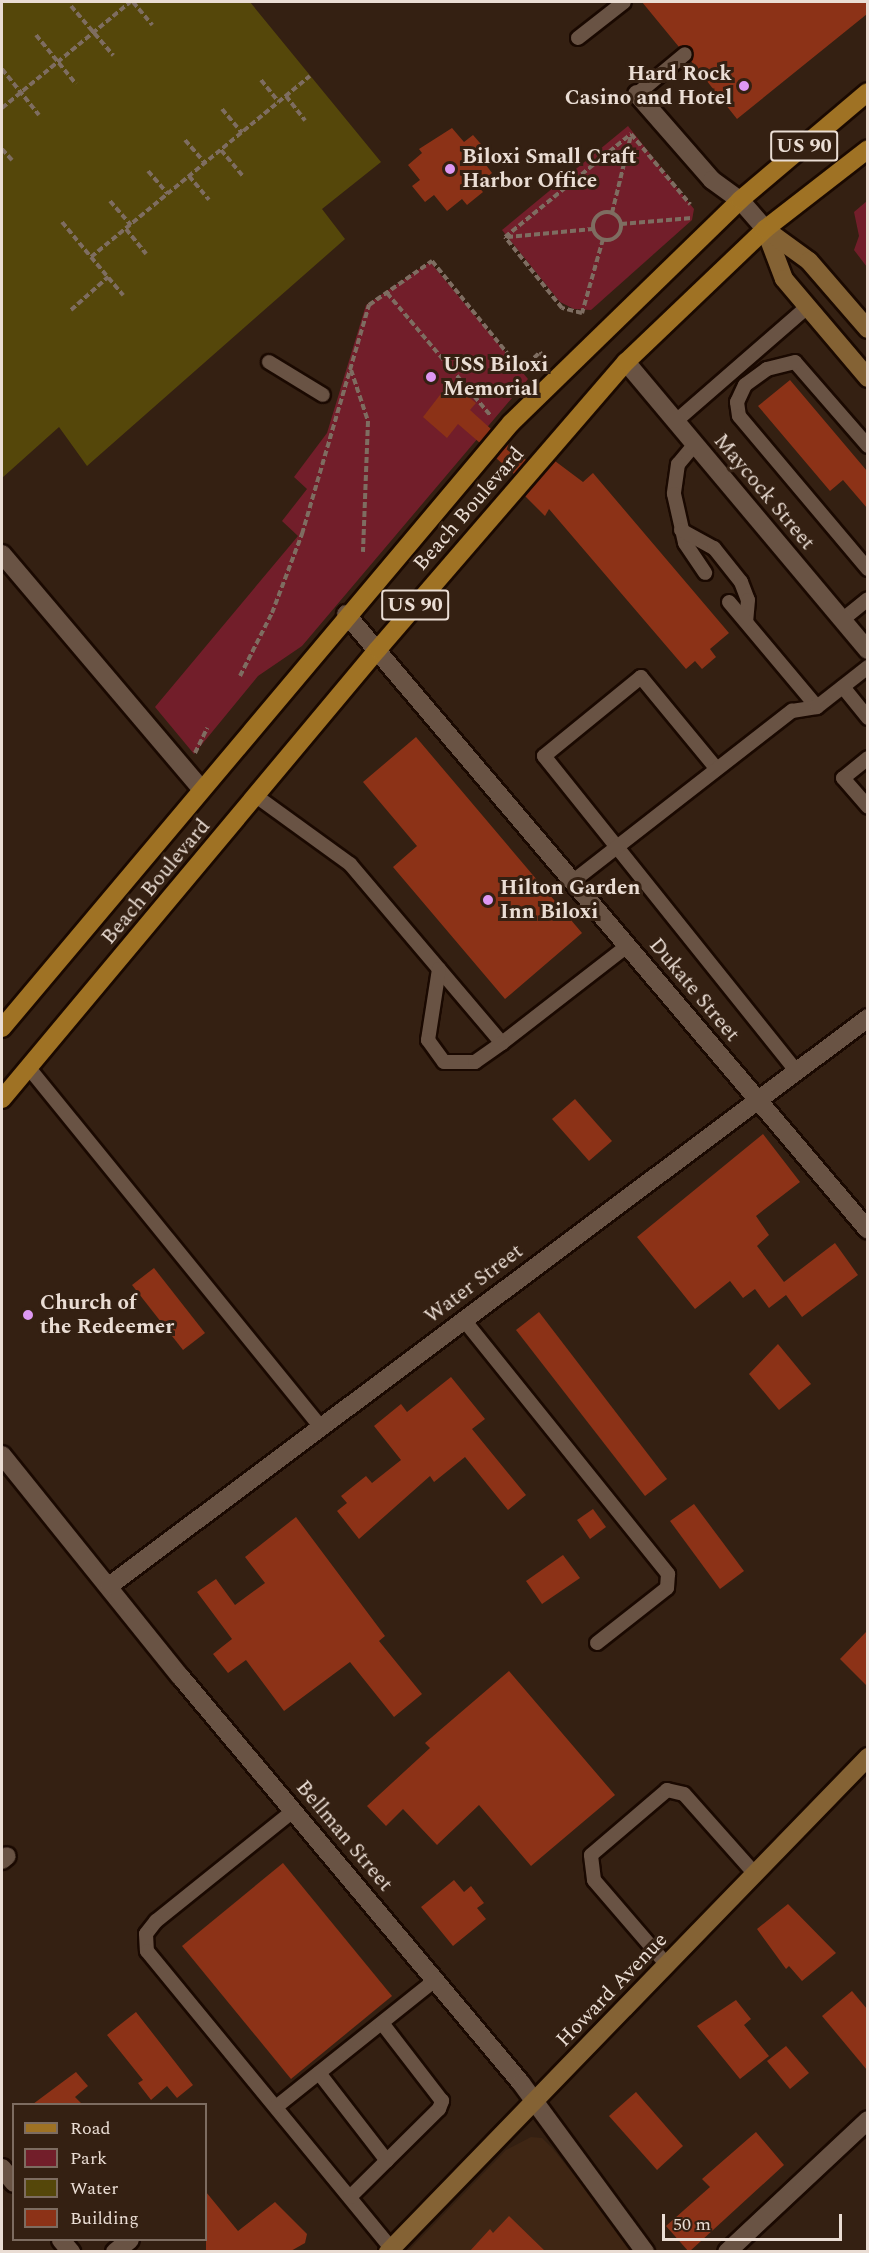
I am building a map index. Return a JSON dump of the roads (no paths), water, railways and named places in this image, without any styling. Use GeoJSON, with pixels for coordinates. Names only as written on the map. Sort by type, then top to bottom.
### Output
{"type":"FeatureCollection","features":[{"type":"Feature","properties":{"kind":"main road","name":"Beach Boulevard"},"geometry":{"type":"LineString","coordinates":[[2,1028],[346,614],[511,423],[740,200],[867,92]]}},
{"type":"Feature","properties":{"kind":"main road","name":"Beach Boulevard"},"geometry":{"type":"LineString","coordinates":[[2,1099],[378,649],[626,362],[765,229],[867,149]]}},
{"type":"Feature","properties":{"kind":"main road"},"geometry":{"type":"LineString","coordinates":[[765,229],[784,279],[867,378]]}},
{"type":"Feature","properties":{"kind":"main road"},"geometry":{"type":"LineString","coordinates":[[765,229],[809,261],[867,328]]}},
{"type":"Feature","properties":{"kind":"main road","name":"Howard Avenue"},"geometry":{"type":"LineString","coordinates":[[389,2250],[536,2102],[867,1757]]}},
{"type":"Feature","properties":{"kind":"street"},"geometry":{"type":"LineString","coordinates":[[637,94],[712,180],[740,200],[765,229]]}},
{"type":"Feature","properties":{"kind":"street","name":"Maycock Street"},"geometry":{"type":"LineString","coordinates":[[626,362],[867,650]]}},
{"type":"Feature","properties":{"kind":"street"},"geometry":{"type":"LineString","coordinates":[[2,554],[201,789]]}},
{"type":"Feature","properties":{"kind":"street","name":"Dukate Street"},"geometry":{"type":"LineString","coordinates":[[346,614],[378,649],[867,1230]]}},
{"type":"Feature","properties":{"kind":"street","name":"Water Street"},"geometry":{"type":"LineString","coordinates":[[110,1586],[867,1018]]}},
{"type":"Feature","properties":{"kind":"street","name":"Bellman Street"},"geometry":{"type":"LineString","coordinates":[[2,1455],[293,1811],[536,2102],[645,2252]]}},
{"type":"Feature","properties":{"kind":"street"},"geometry":{"type":"LineString","coordinates":[[727,2252],[867,2120]]}},
{"type":"Feature","properties":{"kind":"street"},"geometry":{"type":"LineString","coordinates":[[2,2168],[12,2180]]}},
{"type":"Feature","properties":{"kind":"street"},"geometry":{"type":"LineString","coordinates":[[115,2252],[129,2241]]}},
{"type":"Feature","properties":{"kind":"lane"},"geometry":{"type":"LineString","coordinates":[[578,38],[624,2]]}},
{"type":"Feature","properties":{"kind":"lane"},"geometry":{"type":"LineString","coordinates":[[637,94],[685,54]]}},
{"type":"Feature","properties":{"kind":"lane"},"geometry":{"type":"LineString","coordinates":[[676,421],[807,307]]}},
{"type":"Feature","properties":{"kind":"lane"},"geometry":{"type":"LineString","coordinates":[[269,362],[323,395]]}},
{"type":"Feature","properties":{"kind":"lane"},"geometry":{"type":"LineString","coordinates":[[737,402],[745,386],[767,369],[795,362],[867,446]]}},
{"type":"Feature","properties":{"kind":"lane"},"geometry":{"type":"LineString","coordinates":[[721,383],[737,402],[739,416],[867,568]]}},
{"type":"Feature","properties":{"kind":"lane"},"geometry":{"type":"LineString","coordinates":[[695,444],[678,464],[674,478],[681,530],[705,573]]}},
{"type":"Feature","properties":{"kind":"lane"},"geometry":{"type":"LineString","coordinates":[[681,530],[714,548],[741,582],[748,600],[746,621]]}},
{"type":"Feature","properties":{"kind":"lane"},"geometry":{"type":"LineString","coordinates":[[842,620],[867,599]]}},
{"type":"Feature","properties":{"kind":"lane"},"geometry":{"type":"LineString","coordinates":[[729,602],[817,707]]}},
{"type":"Feature","properties":{"kind":"lane"},"geometry":{"type":"LineString","coordinates":[[572,882],[617,843],[792,711],[817,707],[867,667]]}},
{"type":"Feature","properties":{"kind":"lane"},"geometry":{"type":"LineString","coordinates":[[716,768],[641,677],[544,756],[617,843],[796,1070]]}},
{"type":"Feature","properties":{"kind":"lane"},"geometry":{"type":"LineString","coordinates":[[843,687],[867,718]]}},
{"type":"Feature","properties":{"kind":"lane"},"geometry":{"type":"LineString","coordinates":[[867,758],[843,778],[867,807]]}},
{"type":"Feature","properties":{"kind":"lane"},"geometry":{"type":"LineString","coordinates":[[256,796],[350,864],[502,1043]]}},
{"type":"Feature","properties":{"kind":"lane"},"geometry":{"type":"LineString","coordinates":[[439,969],[428,1040],[444,1062],[475,1062],[627,946]]}},
{"type":"Feature","properties":{"kind":"lane"},"geometry":{"type":"LineString","coordinates":[[29,1068],[321,1427]]}},
{"type":"Feature","properties":{"kind":"lane"},"geometry":{"type":"LineString","coordinates":[[464,1320],[668,1574],[667,1588],[597,1643]]}},
{"type":"Feature","properties":{"kind":"lane"},"geometry":{"type":"LineString","coordinates":[[667,1965],[594,1880],[591,1855],[667,1790],[684,1794],[755,1874]]}},
{"type":"Feature","properties":{"kind":"lane"},"geometry":{"type":"LineString","coordinates":[[293,1811],[156,1921],[146,1934],[147,1951],[350,2197],[389,2250]]}},
{"type":"Feature","properties":{"kind":"lane"},"geometry":{"type":"LineString","coordinates":[[276,2107],[435,1980]]}},
{"type":"Feature","properties":{"kind":"lane"},"geometry":{"type":"LineString","coordinates":[[350,2197],[440,2109],[442,2101],[382,2023]]}},
{"type":"Feature","properties":{"kind":"lane"},"geometry":{"type":"LineString","coordinates":[[319,2073],[387,2161]]}},
{"type":"Feature","properties":{"kind":"water"},"geometry":{"type":"Polygon","coordinates":[[[2,2],[250,2],[381,162],[322,209],[345,239],[87,466],[59,427],[2,478],[2,2]]]}},
{"type":"Feature","properties":{"kind":"place","name":"Hard Rock Casino and Hotel"},"geometry":{"type":"Point","coordinates":[744,86]}},
{"type":"Feature","properties":{"kind":"place","name":"Biloxi Small Craft Harbor Office"},"geometry":{"type":"Point","coordinates":[450,169]}},
{"type":"Feature","properties":{"kind":"place","name":"USS Biloxi Memorial"},"geometry":{"type":"Point","coordinates":[431,377]}},
{"type":"Feature","properties":{"kind":"place","name":"Hilton Garden Inn Biloxi"},"geometry":{"type":"Point","coordinates":[488,900]}},
{"type":"Feature","properties":{"kind":"place","name":"Church of the Redeemer"},"geometry":{"type":"Point","coordinates":[28,1315]}}]}
